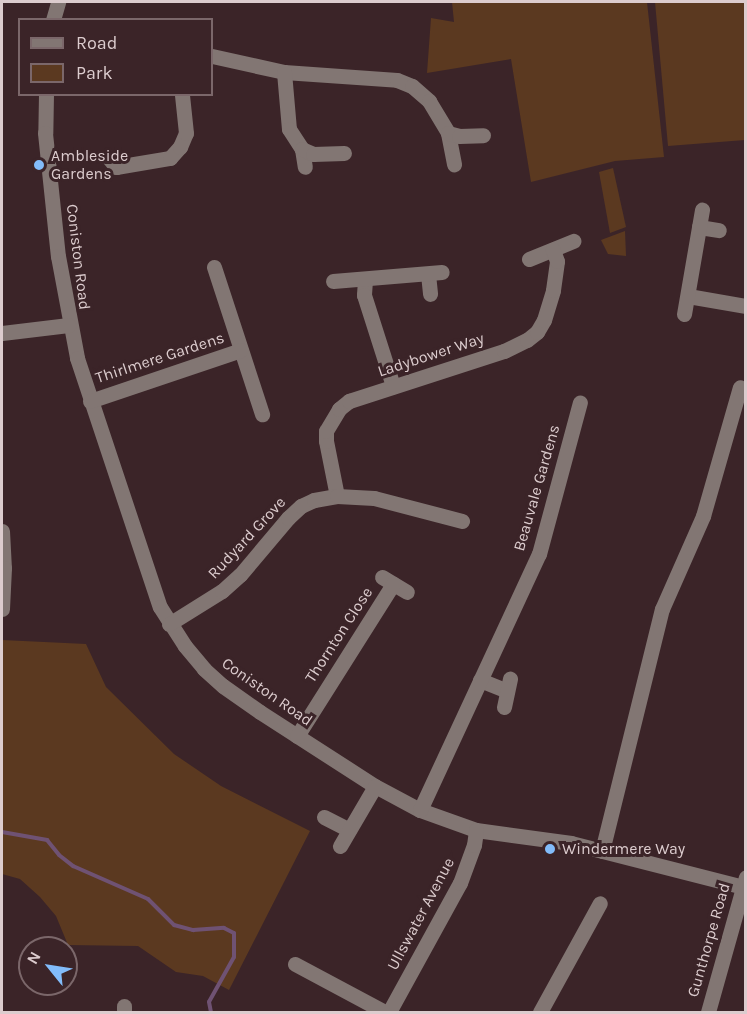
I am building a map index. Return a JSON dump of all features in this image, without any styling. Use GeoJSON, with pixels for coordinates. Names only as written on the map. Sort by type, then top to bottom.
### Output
{"type":"FeatureCollection","features":[{"type":"Feature","properties":{"kind":"street"},"geometry":{"type":"LineString","coordinates":[[54,18],[58,2]]}},
{"type":"Feature","properties":{"kind":"street"},"geometry":{"type":"LineString","coordinates":[[213,56],[284,72],[397,80],[422,92],[448,134],[454,164]]}},
{"type":"Feature","properties":{"kind":"street"},"geometry":{"type":"LineString","coordinates":[[284,72],[290,129],[302,149],[305,167]]}},
{"type":"Feature","properties":{"kind":"street","name":"Coniston Road"},"geometry":{"type":"LineString","coordinates":[[46,96],[45,133],[57,256],[69,325],[90,400],[146,571],[169,624],[191,654],[223,687],[375,786],[420,810],[476,830],[545,839],[744,882]]}},
{"type":"Feature","properties":{"kind":"street"},"geometry":{"type":"LineString","coordinates":[[108,157],[116,168],[170,158],[180,147],[186,133],[182,96]]}},
{"type":"Feature","properties":{"kind":"street"},"geometry":{"type":"LineString","coordinates":[[448,134],[483,135]]}},
{"type":"Feature","properties":{"kind":"street"},"geometry":{"type":"LineString","coordinates":[[302,149],[313,154],[344,153]]}},
{"type":"Feature","properties":{"kind":"street"},"geometry":{"type":"LineString","coordinates":[[684,314],[702,210]]}},
{"type":"Feature","properties":{"kind":"street"},"geometry":{"type":"LineString","coordinates":[[699,227],[719,230]]}},
{"type":"Feature","properties":{"kind":"street"},"geometry":{"type":"LineString","coordinates":[[529,259],[573,241]]}},
{"type":"Feature","properties":{"kind":"street","name":"Ladybower Way"},"geometry":{"type":"LineString","coordinates":[[337,496],[326,441],[331,420],[349,401],[504,351],[537,332],[544,320],[556,274],[557,261],[553,250]]}},
{"type":"Feature","properties":{"kind":"street","name":"Thirlmere Gardens"},"geometry":{"type":"LineString","coordinates":[[214,267],[262,414]]}},
{"type":"Feature","properties":{"kind":"street"},"geometry":{"type":"LineString","coordinates":[[333,281],[435,273],[430,294]]}},
{"type":"Feature","properties":{"kind":"street"},"geometry":{"type":"LineString","coordinates":[[365,280],[364,295],[393,386]]}},
{"type":"Feature","properties":{"kind":"street"},"geometry":{"type":"LineString","coordinates":[[688,296],[746,306]]}},
{"type":"Feature","properties":{"kind":"street"},"geometry":{"type":"LineString","coordinates":[[2,333],[69,325]]}},
{"type":"Feature","properties":{"kind":"street","name":"Thirlmere Gardens"},"geometry":{"type":"LineString","coordinates":[[90,400],[241,350]]}},
{"type":"Feature","properties":{"kind":"street"},"geometry":{"type":"LineString","coordinates":[[602,851],[662,609],[703,516],[740,387]]}},
{"type":"Feature","properties":{"kind":"street","name":"Beauvale Gardens"},"geometry":{"type":"LineString","coordinates":[[420,810],[538,554],[580,402]]}},
{"type":"Feature","properties":{"kind":"street","name":"Rudyard Grove"},"geometry":{"type":"LineString","coordinates":[[169,624],[222,591],[300,506],[314,500],[337,496],[374,498],[462,520]]}},
{"type":"Feature","properties":{"kind":"street"},"geometry":{"type":"LineString","coordinates":[[2,531],[4,568],[2,609]]}},
{"type":"Feature","properties":{"kind":"street","name":"Thornton Close"},"geometry":{"type":"LineString","coordinates":[[297,736],[387,580],[407,592]]}},
{"type":"Feature","properties":{"kind":"street"},"geometry":{"type":"LineString","coordinates":[[480,680],[509,685],[504,706]]}},
{"type":"Feature","properties":{"kind":"street"},"geometry":{"type":"LineString","coordinates":[[340,846],[375,786]]}},
{"type":"Feature","properties":{"kind":"street"},"geometry":{"type":"LineString","coordinates":[[324,816],[349,830]]}},
{"type":"Feature","properties":{"kind":"street","name":"Ullswater Avenue"},"geometry":{"type":"LineString","coordinates":[[387,1012],[460,883],[474,845],[476,830]]}},
{"type":"Feature","properties":{"kind":"street","name":"Gunthorpe Road"},"geometry":{"type":"LineString","coordinates":[[708,1012],[744,882]]}},
{"type":"Feature","properties":{"kind":"street"},"geometry":{"type":"LineString","coordinates":[[540,1012],[600,903]]}},
{"type":"Feature","properties":{"kind":"street"},"geometry":{"type":"LineString","coordinates":[[295,964],[321,970],[387,1012]]}},
{"type":"Feature","properties":{"kind":"green space"},"geometry":{"type":"Polygon","coordinates":[[[452,2],[647,2],[664,157],[615,161],[531,182],[511,59],[427,73],[431,18],[454,22],[452,2]]]}},
{"type":"Feature","properties":{"kind":"green space"},"geometry":{"type":"Polygon","coordinates":[[[655,2],[745,2],[745,140],[668,146],[655,2]]]}},
{"type":"Feature","properties":{"kind":"green space"},"geometry":{"type":"Polygon","coordinates":[[[613,168],[626,227],[610,233],[599,172],[613,168]]]}},
{"type":"Feature","properties":{"kind":"green space"},"geometry":{"type":"Polygon","coordinates":[[[625,231],[626,256],[608,254],[601,240],[625,231]]]}},
{"type":"Feature","properties":{"kind":"green space"},"geometry":{"type":"Polygon","coordinates":[[[2,640],[86,644],[106,687],[174,754],[221,786],[310,831],[229,990],[203,976],[176,972],[138,946],[78,945],[78,936],[64,936],[56,916],[40,897],[20,879],[2,874],[2,640]]]}},
{"type":"Feature","properties":{"kind":"waterway"},"geometry":{"type":"LineString","coordinates":[[2,832],[47,840],[59,855],[73,866],[148,899],[174,925],[193,930],[224,928],[234,933],[234,957],[209,1002],[211,1012]]}},
{"type":"Feature","properties":{"kind":"place","name":"Ambleside Gardens"},"geometry":{"type":"Point","coordinates":[39,165]}},
{"type":"Feature","properties":{"kind":"place","name":"Windermere Way"},"geometry":{"type":"Point","coordinates":[550,849]}}]}
